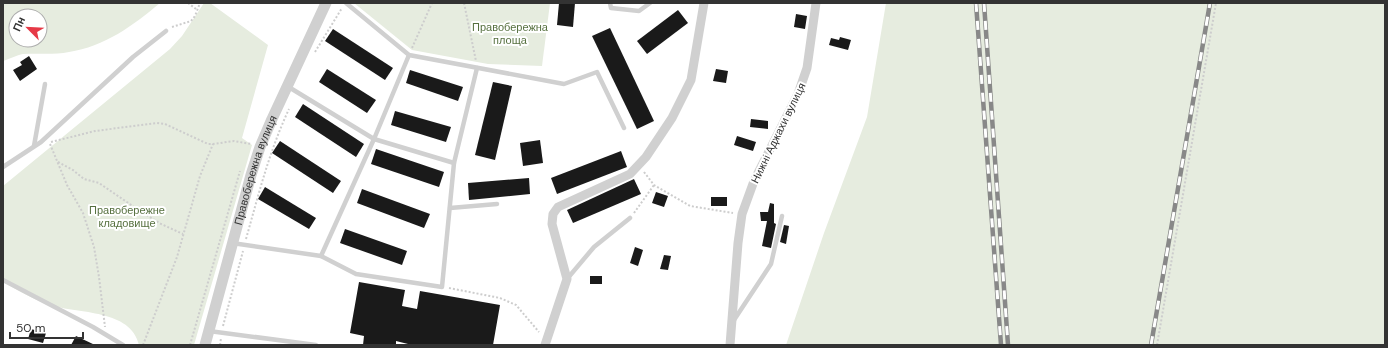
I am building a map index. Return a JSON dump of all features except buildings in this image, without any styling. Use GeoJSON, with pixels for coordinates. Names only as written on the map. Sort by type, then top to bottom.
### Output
{"type":"FeatureCollection","features":[{"type":"Feature","properties":{"kind":"street","name":"Правобережна вулиця"},"geometry":{"type":"LineString","coordinates":[[205,345],[232,243],[260,147],[326,3]]}},
{"type":"Feature","properties":{"kind":"street"},"geometry":{"type":"LineString","coordinates":[[545,342],[567,278],[552,224],[553,214],[558,207],[630,174],[646,157],[672,118],[691,80],[704,3]]}},
{"type":"Feature","properties":{"kind":"street","name":"Нижні Аджахи вулиця"},"geometry":{"type":"LineString","coordinates":[[730,345],[738,242],[742,214],[754,181],[798,94],[803,81],[807,68],[816,3]]}},
{"type":"Feature","properties":{"kind":"lane"},"geometry":{"type":"LineString","coordinates":[[346,3],[409,55],[564,84],[597,72],[624,128]]}},
{"type":"Feature","properties":{"kind":"lane"},"geometry":{"type":"LineString","coordinates":[[610,3],[611,8],[639,11],[650,3]]}},
{"type":"Feature","properties":{"kind":"lane"},"geometry":{"type":"LineString","coordinates":[[3,167],[47,137],[72,112],[133,57],[166,31]]}},
{"type":"Feature","properties":{"kind":"lane"},"geometry":{"type":"LineString","coordinates":[[321,256],[374,139],[409,55]]}},
{"type":"Feature","properties":{"kind":"lane"},"geometry":{"type":"LineString","coordinates":[[232,243],[321,256],[356,274],[442,286],[454,163],[477,68]]}},
{"type":"Feature","properties":{"kind":"lane"},"geometry":{"type":"LineString","coordinates":[[34,146],[46,84]]}},
{"type":"Feature","properties":{"kind":"lane"},"geometry":{"type":"LineString","coordinates":[[287,86],[374,139],[454,163]]}},
{"type":"Feature","properties":{"kind":"lane"},"geometry":{"type":"LineString","coordinates":[[450,208],[497,204]]}},
{"type":"Feature","properties":{"kind":"lane"},"geometry":{"type":"LineString","coordinates":[[732,324],[771,264],[782,216]]}},
{"type":"Feature","properties":{"kind":"lane"},"geometry":{"type":"LineString","coordinates":[[567,278],[594,247],[630,218]]}},
{"type":"Feature","properties":{"kind":"lane"},"geometry":{"type":"LineString","coordinates":[[3,280],[106,334],[123,345]]}},
{"type":"Feature","properties":{"kind":"lane"},"geometry":{"type":"LineString","coordinates":[[209,331],[316,345]]}},
{"type":"Feature","properties":{"kind":"path"},"geometry":{"type":"LineString","coordinates":[[188,3],[196,10]]}},
{"type":"Feature","properties":{"kind":"path"},"geometry":{"type":"LineString","coordinates":[[166,31],[173,26],[190,21],[195,16],[196,10],[200,3]]}},
{"type":"Feature","properties":{"kind":"path"},"geometry":{"type":"LineString","coordinates":[[315,53],[346,3]]}},
{"type":"Feature","properties":{"kind":"path"},"geometry":{"type":"LineString","coordinates":[[409,55],[432,3]]}},
{"type":"Feature","properties":{"kind":"path"},"geometry":{"type":"LineString","coordinates":[[464,3],[477,68]]}},
{"type":"Feature","properties":{"kind":"path"},"geometry":{"type":"LineString","coordinates":[[1157,345],[1216,3]]}},
{"type":"Feature","properties":{"kind":"path"},"geometry":{"type":"LineString","coordinates":[[220,345],[265,170],[278,135],[297,92]]}},
{"type":"Feature","properties":{"kind":"path"},"geometry":{"type":"LineString","coordinates":[[106,334],[94,247],[83,213],[68,185],[49,142],[95,131],[157,123],[165,124],[204,142],[213,144],[234,141],[260,147]]}},
{"type":"Feature","properties":{"kind":"path"},"geometry":{"type":"LineString","coordinates":[[143,345],[177,257],[200,176],[213,144]]}},
{"type":"Feature","properties":{"kind":"path"},"geometry":{"type":"LineString","coordinates":[[57,161],[73,170],[84,179],[99,183],[161,224],[183,234]]}},
{"type":"Feature","properties":{"kind":"path"},"geometry":{"type":"LineString","coordinates":[[638,166],[654,185],[690,206],[729,212]]}},
{"type":"Feature","properties":{"kind":"path"},"geometry":{"type":"LineString","coordinates":[[630,218],[654,185]]}},
{"type":"Feature","properties":{"kind":"path"},"geometry":{"type":"LineString","coordinates":[[442,286],[500,298],[516,305],[545,342]]}},
{"type":"Feature","properties":{"kind":"green space"},"geometry":{"type":"Polygon","coordinates":[[[3,3],[160,3],[118,34],[94,45],[63,53],[23,54],[3,61],[3,3]]]}},
{"type":"Feature","properties":{"kind":"green space","name":"Правобережне кладовище"},"geometry":{"type":"Polygon","coordinates":[[[204,3],[210,3],[268,45],[242,138],[252,145],[194,345],[139,345],[134,333],[126,325],[115,319],[50,305],[14,288],[3,281],[3,186],[170,49],[182,36],[204,3]]]}},
{"type":"Feature","properties":{"kind":"green space","name":"Правобережна площа"},"geometry":{"type":"Polygon","coordinates":[[[354,3],[550,3],[542,66],[488,64],[412,50],[354,3]]]}},
{"type":"Feature","properties":{"kind":"green space"},"geometry":{"type":"Polygon","coordinates":[[[886,3],[1385,3],[1385,345],[786,345],[824,233],[867,117],[886,3]]]}},
{"type":"Feature","properties":{"kind":"railway"},"geometry":{"type":"LineString","coordinates":[[976,3],[1001,345]]}},
{"type":"Feature","properties":{"kind":"railway"},"geometry":{"type":"LineString","coordinates":[[984,3],[1008,345]]}},
{"type":"Feature","properties":{"kind":"railway"},"geometry":{"type":"LineString","coordinates":[[1151,345],[1210,3]]}}]}
